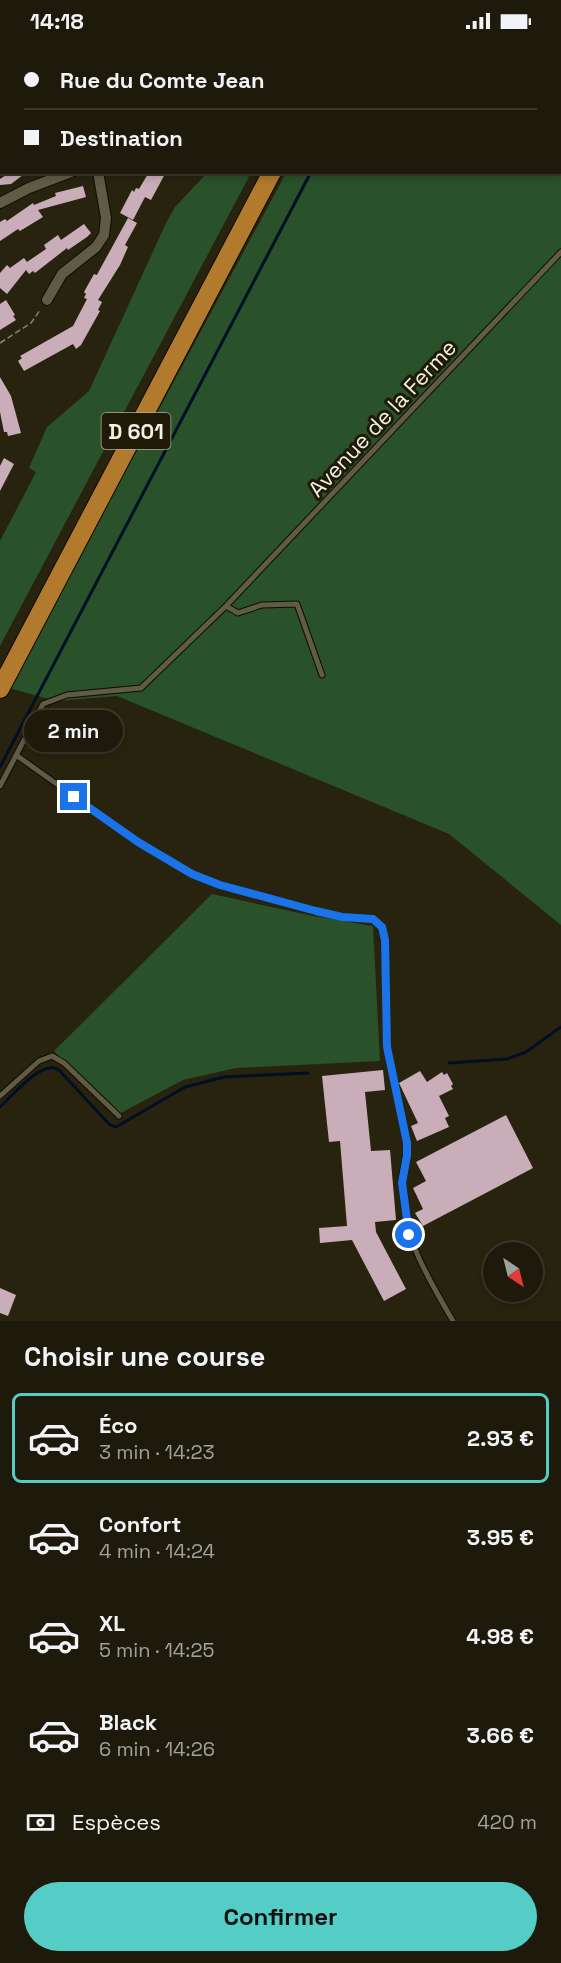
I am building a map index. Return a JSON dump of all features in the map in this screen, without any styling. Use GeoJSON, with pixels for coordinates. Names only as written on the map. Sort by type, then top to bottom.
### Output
{"type":"FeatureCollection","features":[{"type":"Feature","properties":{"kind":"main road","name":"D 601"},"geometry":{"type":"LineString","coordinates":[[0,669],[261,174]]}},
{"type":"Feature","properties":{"kind":"main road","name":"D 601"},"geometry":{"type":"LineString","coordinates":[[0,689],[271,174]]}},
{"type":"Feature","properties":{"kind":"street"},"geometry":{"type":"LineString","coordinates":[[0,203],[36,185],[66,174]]}},
{"type":"Feature","properties":{"kind":"street"},"geometry":{"type":"LineString","coordinates":[[46,300],[62,274],[96,247],[104,235],[106,218],[98,174]]}},
{"type":"Feature","properties":{"kind":"lane","name":"Avenue de la Ferme"},"geometry":{"type":"LineString","coordinates":[[0,786],[43,704],[67,695],[141,688],[226,606],[561,252]]}},
{"type":"Feature","properties":{"kind":"lane"},"geometry":{"type":"LineString","coordinates":[[226,606],[238,613],[262,604],[297,604],[322,675]]}},
{"type":"Feature","properties":{"kind":"lane"},"geometry":{"type":"LineString","coordinates":[[16,755],[132,838],[192,874],[220,885],[316,911],[342,917],[368,918],[380,923],[385,940],[387,1038],[390,1064],[407,1143],[402,1183],[409,1235],[423,1269],[453,1321]]}},
{"type":"Feature","properties":{"kind":"lane"},"geometry":{"type":"LineString","coordinates":[[0,1096],[39,1061],[52,1056],[64,1063],[119,1116]]}},
{"type":"Feature","properties":{"kind":"path"},"geometry":{"type":"LineString","coordinates":[[0,343],[31,323],[46,300]]}},
{"type":"Feature","properties":{"kind":"green space"},"geometry":{"type":"Polygon","coordinates":[[[206,174],[250,174],[0,646],[0,541],[36,472],[29,468],[47,427],[89,391],[175,207],[206,174]]]}},
{"type":"Feature","properties":{"kind":"green space"},"geometry":{"type":"Polygon","coordinates":[[[285,174],[561,174],[561,925],[449,834],[117,696],[56,701],[9,688],[285,174]]]}},
{"type":"Feature","properties":{"kind":"green space"},"geometry":{"type":"Polygon","coordinates":[[[212,894],[313,916],[373,926],[380,1061],[236,1068],[183,1080],[117,1115],[54,1051],[212,894]]]}},
{"type":"Feature","properties":{"kind":"building"},"geometry":{"type":"Polygon","coordinates":[[[8,174],[24,174],[11,184],[0,185],[0,179],[8,174]]]}},
{"type":"Feature","properties":{"kind":"building"},"geometry":{"type":"Polygon","coordinates":[[[148,174],[165,174],[151,200],[145,197],[133,220],[120,213],[132,190],[134,192],[136,188],[139,189],[148,174]]]}},
{"type":"Feature","properties":{"kind":"building"},"geometry":{"type":"Polygon","coordinates":[[[83,186],[86,197],[38,210],[43,217],[0,241],[0,222],[5,219],[7,221],[33,203],[34,205],[56,196],[55,193],[83,186]]]}},
{"type":"Feature","properties":{"kind":"building"},"geometry":{"type":"Polygon","coordinates":[[[128,218],[137,223],[125,245],[128,247],[120,265],[98,300],[102,302],[98,310],[100,311],[81,345],[76,349],[73,344],[24,371],[18,361],[22,358],[20,356],[73,326],[87,299],[84,298],[86,294],[84,292],[94,274],[97,275],[128,218]]]}},
{"type":"Feature","properties":{"kind":"building"},"geometry":{"type":"Polygon","coordinates":[[[84,224],[91,233],[87,237],[68,250],[67,248],[35,273],[33,271],[29,274],[26,270],[7,294],[0,288],[0,273],[7,265],[10,268],[24,258],[27,262],[46,249],[44,245],[58,235],[61,240],[84,224]]]}},
{"type":"Feature","properties":{"kind":"building"},"geometry":{"type":"Polygon","coordinates":[[[6,300],[16,320],[0,330],[0,304],[6,300]]]}},
{"type":"Feature","properties":{"kind":"building"},"geometry":{"type":"Polygon","coordinates":[[[0,377],[11,396],[21,433],[8,436],[7,432],[4,432],[0,412],[0,377]]]}},
{"type":"Feature","properties":{"kind":"building"},"geometry":{"type":"Polygon","coordinates":[[[4,458],[14,464],[0,491],[0,466],[4,458]]]}},
{"type":"Feature","properties":{"kind":"building"},"geometry":{"type":"Polygon","coordinates":[[[383,1070],[385,1090],[365,1092],[371,1151],[390,1150],[396,1220],[375,1222],[376,1232],[406,1289],[384,1301],[352,1240],[320,1243],[319,1228],[347,1226],[340,1141],[329,1142],[322,1076],[383,1070]]]}},
{"type":"Feature","properties":{"kind":"building"},"geometry":{"type":"Polygon","coordinates":[[[420,1071],[427,1082],[442,1072],[444,1075],[447,1073],[453,1089],[439,1096],[449,1116],[445,1118],[449,1127],[417,1141],[411,1126],[418,1123],[399,1083],[420,1071]]]}},
{"type":"Feature","properties":{"kind":"building"},"geometry":{"type":"Polygon","coordinates":[[[506,1115],[533,1168],[423,1226],[415,1213],[423,1209],[413,1188],[426,1181],[416,1162],[506,1115]]]}},
{"type":"Feature","properties":{"kind":"building"},"geometry":{"type":"Polygon","coordinates":[[[0,1288],[16,1295],[8,1316],[0,1313],[0,1288]]]}},
{"type":"Feature","properties":{"kind":"waterway"},"geometry":{"type":"LineString","coordinates":[[0,767],[310,174]]}},
{"type":"Feature","properties":{"kind":"waterway"},"geometry":{"type":"LineString","coordinates":[[449,1063],[507,1059],[526,1052],[561,1027]]}},
{"type":"Feature","properties":{"kind":"waterway"},"geometry":{"type":"LineString","coordinates":[[0,1107],[28,1080],[45,1069],[52,1068],[59,1070],[109,1124],[116,1127],[185,1087],[224,1077],[308,1073]]}},
{"type":"Feature","properties":{"kind":"route"},"geometry":{"type":"LineString","coordinates":[[74,797],[157,855],[192,874],[214,883],[316,911],[349,918],[368,918],[380,923],[385,940],[388,1055],[407,1143],[402,1183],[409,1235]]}}]}
